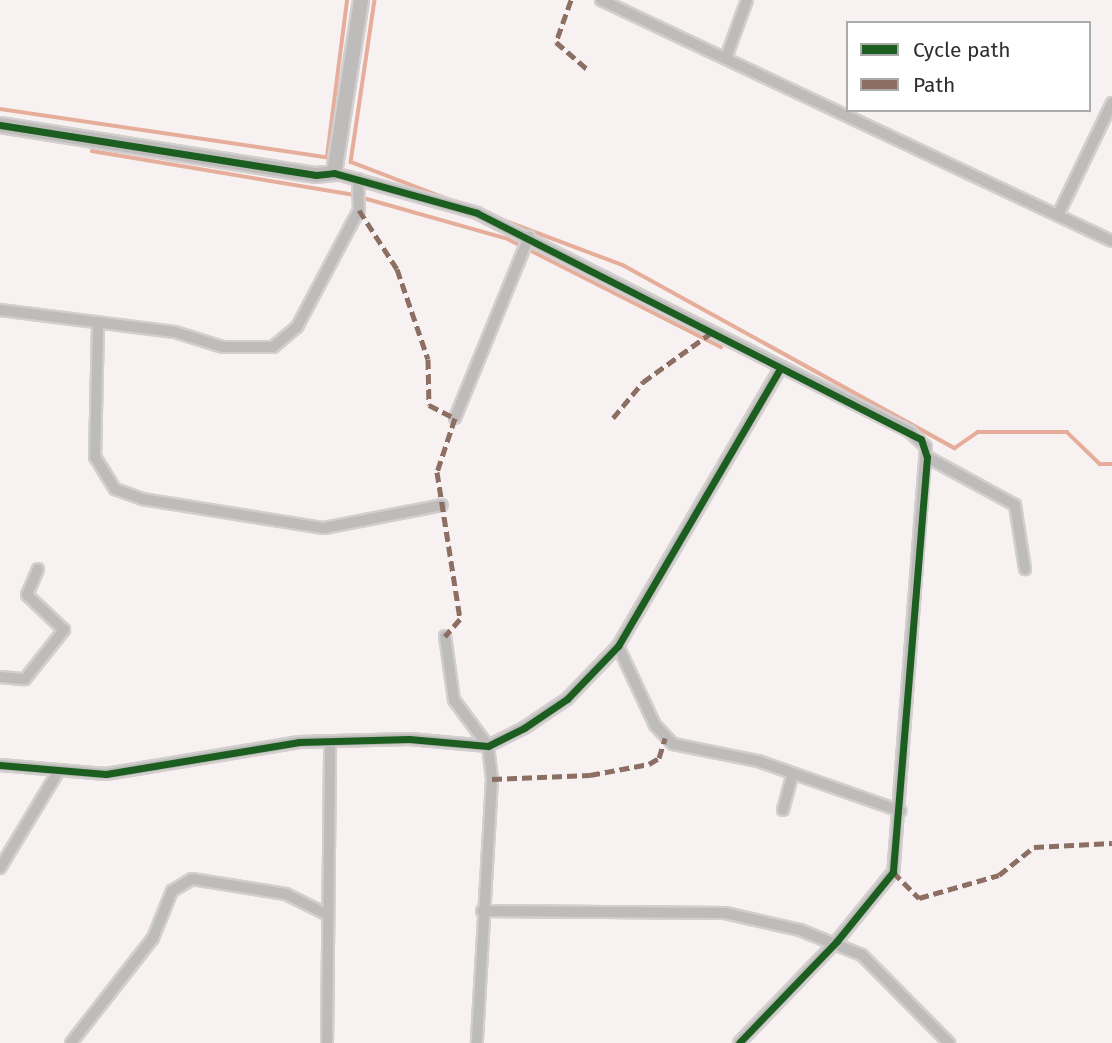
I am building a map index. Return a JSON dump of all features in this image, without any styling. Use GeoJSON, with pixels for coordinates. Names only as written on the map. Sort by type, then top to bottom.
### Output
{"type":"FeatureCollection","features":[{"type":"Feature","properties":{"kind":"street"},"geometry":{"type":"LineString","coordinates":[[334,173],[361,0]]}},
{"type":"Feature","properties":{"kind":"street"},"geometry":{"type":"LineString","coordinates":[[601,0],[727,55],[994,189],[1059,214],[1112,242]]}},
{"type":"Feature","properties":{"kind":"street"},"geometry":{"type":"LineString","coordinates":[[727,55],[747,0]]}},
{"type":"Feature","properties":{"kind":"street"},"geometry":{"type":"LineString","coordinates":[[1059,214],[1112,103]]}},
{"type":"Feature","properties":{"kind":"street"},"geometry":{"type":"LineString","coordinates":[[0,125],[316,176],[334,173],[477,213],[529,237],[779,369],[922,439],[927,457],[901,811],[893,872],[837,941],[739,1043]]}},
{"type":"Feature","properties":{"kind":"street"},"geometry":{"type":"LineString","coordinates":[[0,310],[98,326],[175,332],[257,351],[273,347],[297,327],[359,210],[358,179]]}},
{"type":"Feature","properties":{"kind":"street"},"geometry":{"type":"LineString","coordinates":[[455,418],[529,237]]}},
{"type":"Feature","properties":{"kind":"street"},"geometry":{"type":"LineString","coordinates":[[98,326],[95,457],[115,489],[142,499],[312,528],[352,526],[442,505]]}},
{"type":"Feature","properties":{"kind":"street"},"geometry":{"type":"LineString","coordinates":[[0,765],[58,772],[163,769],[244,749],[330,741],[488,746],[567,699],[618,646],[779,369]]}},
{"type":"Feature","properties":{"kind":"street"},"geometry":{"type":"LineString","coordinates":[[927,457],[1015,505],[1025,569]]}},
{"type":"Feature","properties":{"kind":"street"},"geometry":{"type":"LineString","coordinates":[[0,677],[25,679],[64,630],[27,595],[38,569]]}},
{"type":"Feature","properties":{"kind":"street"},"geometry":{"type":"LineString","coordinates":[[445,636],[454,701],[488,746],[493,799],[482,911],[477,1043]]}},
{"type":"Feature","properties":{"kind":"street"},"geometry":{"type":"LineString","coordinates":[[618,646],[668,741],[758,761],[792,777],[901,811]]}},
{"type":"Feature","properties":{"kind":"street"},"geometry":{"type":"LineString","coordinates":[[327,1043],[326,914],[330,741]]}},
{"type":"Feature","properties":{"kind":"street"},"geometry":{"type":"LineString","coordinates":[[0,868],[58,772]]}},
{"type":"Feature","properties":{"kind":"street"},"geometry":{"type":"LineString","coordinates":[[783,810],[792,777]]}},
{"type":"Feature","properties":{"kind":"street"},"geometry":{"type":"LineString","coordinates":[[71,1043],[153,937],[172,891],[192,879],[286,894],[326,914]]}},
{"type":"Feature","properties":{"kind":"street"},"geometry":{"type":"LineString","coordinates":[[482,911],[725,913],[837,941],[862,956],[949,1043]]}},
{"type":"Feature","properties":{"kind":"waterway"},"geometry":{"type":"LineString","coordinates":[[0,109],[327,157],[347,0]]}},
{"type":"Feature","properties":{"kind":"waterway"},"geometry":{"type":"LineString","coordinates":[[375,0],[351,162],[455,202]]}},
{"type":"Feature","properties":{"kind":"waterway"},"geometry":{"type":"LineString","coordinates":[[92,151],[354,195]]}},
{"type":"Feature","properties":{"kind":"waterway"},"geometry":{"type":"LineString","coordinates":[[367,199],[508,239],[721,347]]}},
{"type":"Feature","properties":{"kind":"waterway"},"geometry":{"type":"LineString","coordinates":[[495,217],[623,265],[955,448],[978,432],[1067,432],[1100,464],[1112,464]]}},
{"type":"Feature","properties":{"kind":"marked path"},"geometry":{"type":"LineString","coordinates":[[571,0],[556,42],[587,69]]}},
{"type":"Feature","properties":{"kind":"marked path"},"geometry":{"type":"LineString","coordinates":[[359,210],[397,269],[428,359],[429,405],[455,418],[437,472],[460,619],[445,636]]}},
{"type":"Feature","properties":{"kind":"marked path"},"geometry":{"type":"LineString","coordinates":[[613,418],[643,382],[711,333]]}},
{"type":"Feature","properties":{"kind":"marked path"},"geometry":{"type":"LineString","coordinates":[[492,779],[590,775],[649,764],[659,758],[665,738]]}},
{"type":"Feature","properties":{"kind":"marked path"},"geometry":{"type":"LineString","coordinates":[[893,872],[919,898],[999,875],[1034,847],[1112,843]]}},
{"type":"Feature","properties":{"kind":"cycle path"},"geometry":{"type":"LineString","coordinates":[[0,125],[316,175],[334,173],[477,213],[921,439],[927,457],[893,872],[837,941],[739,1043]]}},
{"type":"Feature","properties":{"kind":"cycle path"},"geometry":{"type":"LineString","coordinates":[[0,765],[106,774],[299,742],[409,739],[488,746],[524,728],[567,699],[618,646],[780,369]]}}]}
